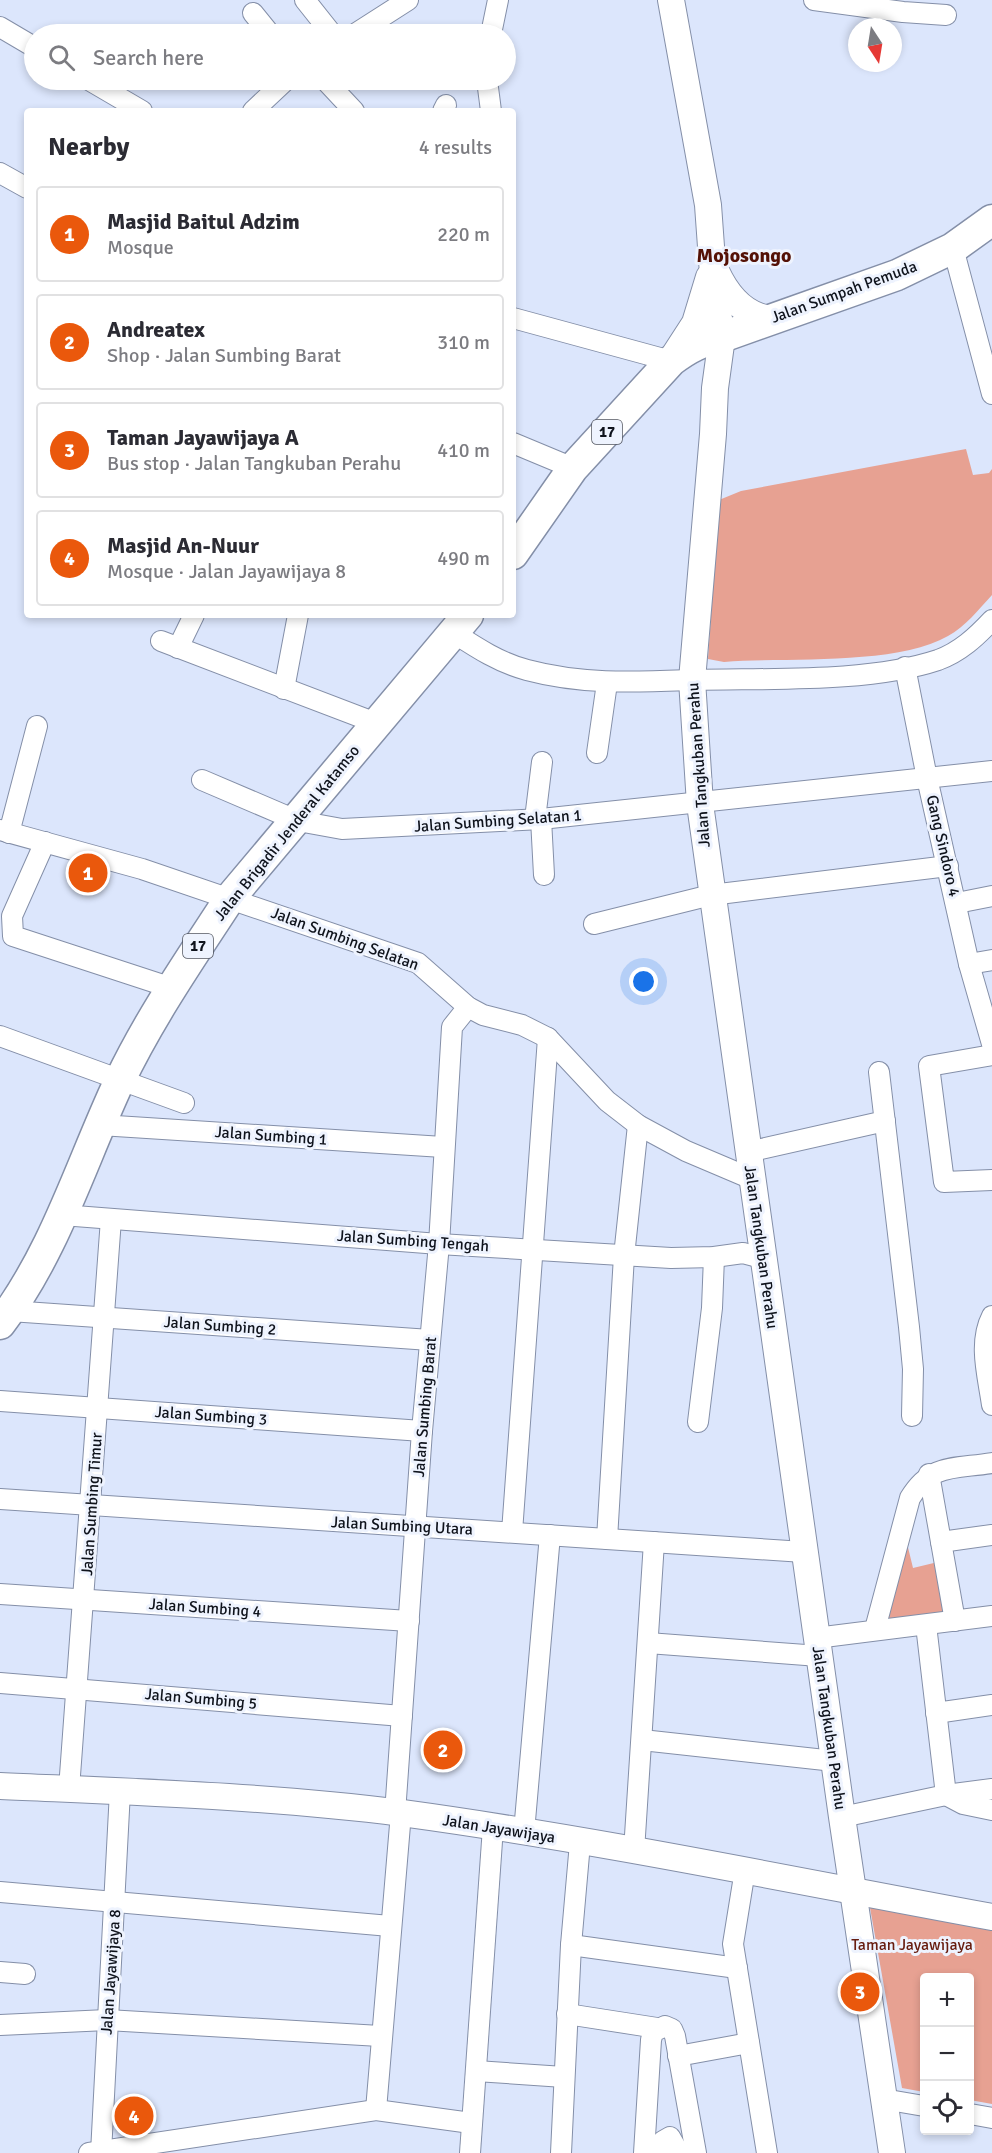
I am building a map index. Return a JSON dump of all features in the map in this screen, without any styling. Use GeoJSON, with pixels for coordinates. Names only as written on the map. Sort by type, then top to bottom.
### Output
{"type":"FeatureCollection","features":[{"type":"Feature","properties":{"kind":"highway","name":"Jalan Sumpah Pemuda"},"geometry":{"type":"LineString","coordinates":[[722,337],[897,275],[953,248],[992,220]]}},
{"type":"Feature","properties":{"kind":"highway","name":"17"},"geometry":{"type":"LineString","coordinates":[[516,550],[573,468],[671,361],[700,341],[722,337]]}},
{"type":"Feature","properties":{"kind":"highway","name":"Jalan Brigadir Jenderal Katamso"},"geometry":{"type":"LineString","coordinates":[[5,1318],[41,1261],[120,1081],[172,988],[230,898],[298,821],[376,723],[461,624]]}},
{"type":"Feature","properties":{"kind":"main road"},"geometry":{"type":"LineString","coordinates":[[671,0],[700,151],[722,337]]}},
{"type":"Feature","properties":{"kind":"main road"},"geometry":{"type":"LineString","coordinates":[[712,262],[723,286],[741,306],[759,318],[771,319]]}},
{"type":"Feature","properties":{"kind":"main road"},"geometry":{"type":"LineString","coordinates":[[671,361],[695,323],[712,262]]}},
{"type":"Feature","properties":{"kind":"main road","name":"Jalan Tangkuban Perahu"},"geometry":{"type":"LineString","coordinates":[[722,337],[715,388],[692,680],[700,804],[762,1258],[892,2153]]}},
{"type":"Feature","properties":{"kind":"main road","name":"Jalan Jayawijaya"},"geometry":{"type":"LineString","coordinates":[[0,1786],[120,1791],[398,1813],[745,1870],[992,1917]]}},
{"type":"Feature","properties":{"kind":"street"},"geometry":{"type":"LineString","coordinates":[[305,0],[324,24]]}},
{"type":"Feature","properties":{"kind":"street"},"geometry":{"type":"LineString","coordinates":[[371,24],[408,0]]}},
{"type":"Feature","properties":{"kind":"street"},"geometry":{"type":"LineString","coordinates":[[493,24],[498,0]]}},
{"type":"Feature","properties":{"kind":"street"},"geometry":{"type":"LineString","coordinates":[[814,0],[903,12],[946,15]]}},
{"type":"Feature","properties":{"kind":"street"},"geometry":{"type":"LineString","coordinates":[[253,13],[262,24]]}},
{"type":"Feature","properties":{"kind":"street"},"geometry":{"type":"LineString","coordinates":[[0,27],[24,41]]}},
{"type":"Feature","properties":{"kind":"street"},"geometry":{"type":"LineString","coordinates":[[105,90],[137,108]]}},
{"type":"Feature","properties":{"kind":"street"},"geometry":{"type":"LineString","coordinates":[[256,108],[275,90]]}},
{"type":"Feature","properties":{"kind":"street"},"geometry":{"type":"LineString","coordinates":[[335,90],[351,108]]}},
{"type":"Feature","properties":{"kind":"street"},"geometry":{"type":"LineString","coordinates":[[488,90],[491,108]]}},
{"type":"Feature","properties":{"kind":"street"},"geometry":{"type":"LineString","coordinates":[[0,173],[24,186]]}},
{"type":"Feature","properties":{"kind":"street"},"geometry":{"type":"LineString","coordinates":[[953,248],[992,394]]}},
{"type":"Feature","properties":{"kind":"street"},"geometry":{"type":"LineString","coordinates":[[516,319],[671,361]]}},
{"type":"Feature","properties":{"kind":"street"},"geometry":{"type":"LineString","coordinates":[[516,444],[573,468]]}},
{"type":"Feature","properties":{"kind":"street"},"geometry":{"type":"LineString","coordinates":[[192,618],[170,645],[376,723]]}},
{"type":"Feature","properties":{"kind":"street"},"geometry":{"type":"LineString","coordinates":[[284,689],[297,618]]}},
{"type":"Feature","properties":{"kind":"street"},"geometry":{"type":"LineString","coordinates":[[461,624],[477,648],[525,670],[606,683],[798,678],[905,667],[938,659],[955,652],[974,639],[992,620]]}},
{"type":"Feature","properties":{"kind":"street","name":"Gang Sindoro 4"},"geometry":{"type":"LineString","coordinates":[[905,667],[927,778],[969,964],[992,1044]]}},
{"type":"Feature","properties":{"kind":"street"},"geometry":{"type":"LineString","coordinates":[[597,753],[606,683]]}},
{"type":"Feature","properties":{"kind":"street"},"geometry":{"type":"LineString","coordinates":[[4,831],[37,726]]}},
{"type":"Feature","properties":{"kind":"street"},"geometry":{"type":"LineString","coordinates":[[542,762],[538,819],[544,875]]}},
{"type":"Feature","properties":{"kind":"street","name":"Jalan Sumbing Selatan 1"},"geometry":{"type":"LineString","coordinates":[[202,780],[298,821],[342,830],[538,819],[700,804],[992,771]]}},
{"type":"Feature","properties":{"kind":"street","name":"Jalan Sumbing Selatan"},"geometry":{"type":"LineString","coordinates":[[4,831],[142,869],[418,963],[483,1016],[522,1025],[548,1038],[607,1101],[638,1125],[686,1151],[752,1179]]}},
{"type":"Feature","properties":{"kind":"street"},"geometry":{"type":"LineString","coordinates":[[45,842],[12,916],[14,936],[172,988]]}},
{"type":"Feature","properties":{"kind":"street"},"geometry":{"type":"LineString","coordinates":[[594,924],[711,895],[948,866]]}},
{"type":"Feature","properties":{"kind":"street"},"geometry":{"type":"LineString","coordinates":[[957,903],[992,896]]}},
{"type":"Feature","properties":{"kind":"street"},"geometry":{"type":"LineString","coordinates":[[969,964],[992,960]]}},
{"type":"Feature","properties":{"kind":"street","name":"Jalan Sumbing Barat"},"geometry":{"type":"LineString","coordinates":[[376,2110],[398,1813],[402,1716],[422,1431],[439,1244],[452,1028],[468,1006]]}},
{"type":"Feature","properties":{"kind":"street"},"geometry":{"type":"LineString","coordinates":[[0,1036],[120,1081],[184,1102]]}},
{"type":"Feature","properties":{"kind":"street"},"geometry":{"type":"LineString","coordinates":[[512,1532],[548,1038]]}},
{"type":"Feature","properties":{"kind":"street"},"geometry":{"type":"LineString","coordinates":[[992,1056],[930,1066],[944,1182],[992,1180]]}},
{"type":"Feature","properties":{"kind":"street"},"geometry":{"type":"LineString","coordinates":[[879,1072],[909,1327],[913,1369],[912,1416]]}},
{"type":"Feature","properties":{"kind":"street"},"geometry":{"type":"LineString","coordinates":[[748,1152],[885,1120]]}},
{"type":"Feature","properties":{"kind":"street","name":"Jalan Sumbing 1"},"geometry":{"type":"LineString","coordinates":[[100,1125],[443,1148]]}},
{"type":"Feature","properties":{"kind":"street"},"geometry":{"type":"LineString","coordinates":[[607,1539],[624,1256],[638,1125]]}},
{"type":"Feature","properties":{"kind":"street","name":"Jalan Sumbing Tengah"},"geometry":{"type":"LineString","coordinates":[[62,1215],[624,1256],[714,1257],[743,1253],[762,1258]]}},
{"type":"Feature","properties":{"kind":"street","name":"Jalan Sumbing Timur"},"geometry":{"type":"LineString","coordinates":[[69,1789],[92,1506],[111,1219]]}},
{"type":"Feature","properties":{"kind":"street"},"geometry":{"type":"LineString","coordinates":[[698,1422],[712,1308],[714,1257]]}},
{"type":"Feature","properties":{"kind":"street"},"geometry":{"type":"LineString","coordinates":[[992,1316],[987,1325],[984,1346],[992,1405]]}},
{"type":"Feature","properties":{"kind":"street","name":"Jalan Sumbing 2"},"geometry":{"type":"LineString","coordinates":[[5,1318],[103,1318],[430,1340]]}},
{"type":"Feature","properties":{"kind":"street","name":"Jalan Sumbing 3"},"geometry":{"type":"LineString","coordinates":[[0,1401],[422,1431]]}},
{"type":"Feature","properties":{"kind":"street"},"geometry":{"type":"LineString","coordinates":[[875,1629],[910,1498],[929,1474],[992,1464]]}},
{"type":"Feature","properties":{"kind":"street"},"geometry":{"type":"LineString","coordinates":[[929,1474],[955,1621]]}},
{"type":"Feature","properties":{"kind":"street","name":"Jalan Sumbing Utara"},"geometry":{"type":"LineString","coordinates":[[0,1499],[804,1552]]}},
{"type":"Feature","properties":{"kind":"street"},"geometry":{"type":"LineString","coordinates":[[524,1832],[550,1535]]}},
{"type":"Feature","properties":{"kind":"street"},"geometry":{"type":"LineString","coordinates":[[941,1542],[992,1535]]}},
{"type":"Feature","properties":{"kind":"street"},"geometry":{"type":"LineString","coordinates":[[634,1851],[654,1542]]}},
{"type":"Feature","properties":{"kind":"street","name":"Jalan Sumbing 4"},"geometry":{"type":"LineString","coordinates":[[0,1594],[409,1621]]}},
{"type":"Feature","properties":{"kind":"street"},"geometry":{"type":"LineString","coordinates":[[648,1643],[818,1647],[875,1629],[992,1616]]}},
{"type":"Feature","properties":{"kind":"street"},"geometry":{"type":"LineString","coordinates":[[926,1625],[946,1795]]}},
{"type":"Feature","properties":{"kind":"street","name":"Jalan Sumbing 5"},"geometry":{"type":"LineString","coordinates":[[0,1683],[402,1716]]}},
{"type":"Feature","properties":{"kind":"street"},"geometry":{"type":"LineString","coordinates":[[936,1713],[992,1705]]}},
{"type":"Feature","properties":{"kind":"street"},"geometry":{"type":"LineString","coordinates":[[642,1740],[834,1761]]}},
{"type":"Feature","properties":{"kind":"street"},"geometry":{"type":"LineString","coordinates":[[842,1817],[946,1795],[992,1789]]}},
{"type":"Feature","properties":{"kind":"street","name":"Jalan Jayawijaya 8"},"geometry":{"type":"LineString","coordinates":[[97,2152],[116,1902],[120,1791]]}},
{"type":"Feature","properties":{"kind":"street"},"geometry":{"type":"LineString","coordinates":[[946,1795],[963,1804],[992,1810]]}},
{"type":"Feature","properties":{"kind":"street"},"geometry":{"type":"LineString","coordinates":[[470,2153],[494,1827]]}},
{"type":"Feature","properties":{"kind":"street"},"geometry":{"type":"LineString","coordinates":[[561,2153],[571,1945],[580,1843]]}},
{"type":"Feature","properties":{"kind":"street"},"geometry":{"type":"LineString","coordinates":[[745,1870],[735,1922],[734,1944],[767,2153]]}},
{"type":"Feature","properties":{"kind":"street"},"geometry":{"type":"LineString","coordinates":[[0,1892],[390,1926]]}},
{"type":"Feature","properties":{"kind":"street"},"geometry":{"type":"LineString","coordinates":[[571,1945],[737,1968]]}},
{"type":"Feature","properties":{"kind":"street"},"geometry":{"type":"LineString","coordinates":[[0,1972],[26,1974]]}},
{"type":"Feature","properties":{"kind":"street"},"geometry":{"type":"LineString","coordinates":[[567,2014],[657,2028],[665,2026],[672,2029],[696,2153]]}},
{"type":"Feature","properties":{"kind":"street"},"geometry":{"type":"LineString","coordinates":[[0,2025],[107,2020],[380,2036]]}},
{"type":"Feature","properties":{"kind":"street"},"geometry":{"type":"LineString","coordinates":[[644,2153],[651,2040],[657,2028]]}},
{"type":"Feature","properties":{"kind":"street"},"geometry":{"type":"LineString","coordinates":[[678,2056],[749,2043]]}},
{"type":"Feature","properties":{"kind":"street"},"geometry":{"type":"LineString","coordinates":[[476,2071],[564,2077]]}},
{"type":"Feature","properties":{"kind":"street"},"geometry":{"type":"LineString","coordinates":[[883,2099],[920,2105]]}},
{"type":"Feature","properties":{"kind":"street"},"geometry":{"type":"LineString","coordinates":[[97,2152],[376,2110],[471,2123]]}},
{"type":"Feature","properties":{"kind":"street"},"geometry":{"type":"LineString","coordinates":[[974,2115],[992,2118]]}},
{"type":"Feature","properties":{"kind":"street"},"geometry":{"type":"LineString","coordinates":[[662,2153],[663,2141],[670,2137],[679,2153]]}},
{"type":"Feature","properties":{"kind":"green space"},"geometry":{"type":"Polygon","coordinates":[[[966,449],[973,475],[989,473],[992,469],[992,595],[960,628],[926,646],[871,656],[724,662],[708,659],[719,500],[741,491],[966,449]]]}},
{"type":"Feature","properties":{"kind":"green space"},"geometry":{"type":"Polygon","coordinates":[[[905,1535],[913,1568],[938,1562],[949,1616],[881,1624],[905,1535]]]}},
{"type":"Feature","properties":{"kind":"green space","name":"Taman Jayawijaya"},"geometry":{"type":"Polygon","coordinates":[[[869,1902],[992,1924],[992,2104],[974,2101],[974,1973],[920,1973],[920,2091],[902,2088],[869,1902]]]}},
{"type":"Feature","properties":{"kind":"place","name":"Masjid Baitul Adzim"},"geometry":{"type":"Point","coordinates":[88,873]}},
{"type":"Feature","properties":{"kind":"place","name":"Andreatex"},"geometry":{"type":"Point","coordinates":[443,1750]}},
{"type":"Feature","properties":{"kind":"place","name":"Taman Jayawijaya A"},"geometry":{"type":"Point","coordinates":[860,1992]}},
{"type":"Feature","properties":{"kind":"place","name":"Masjid An-Nuur"},"geometry":{"type":"Point","coordinates":[134,2116]}},
{"type":"Feature","properties":{"kind":"district","name":"Mojosongo"},"geometry":{"type":"Point","coordinates":[744,255]}}]}
